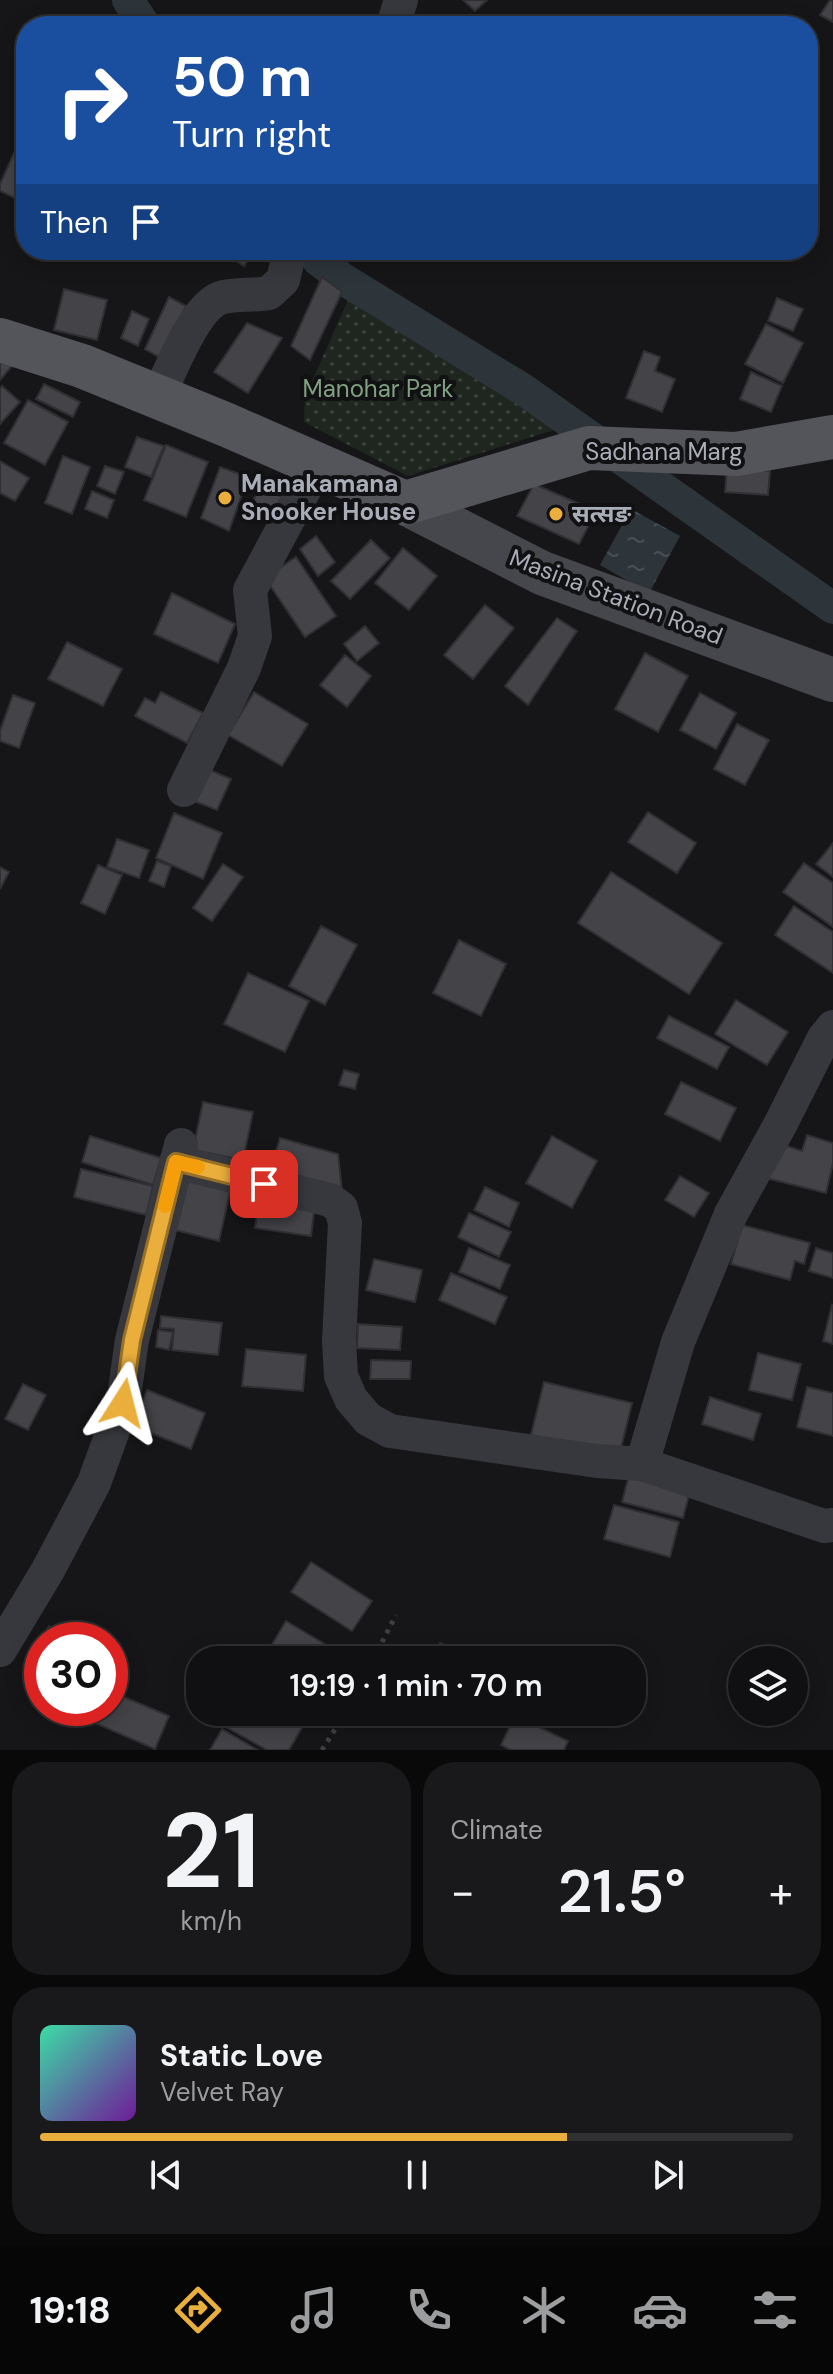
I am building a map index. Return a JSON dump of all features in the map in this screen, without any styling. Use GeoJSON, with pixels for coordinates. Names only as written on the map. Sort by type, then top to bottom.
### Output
{"type":"FeatureCollection","features":[{"type":"Feature","properties":{"kind":"main road"},"geometry":{"type":"LineString","coordinates":[[0,340],[82,366],[405,503]]}},
{"type":"Feature","properties":{"kind":"main road","name":"Sadhana Marg"},"geometry":{"type":"LineString","coordinates":[[405,503],[589,448],[736,454],[833,437]]}},
{"type":"Feature","properties":{"kind":"street"},"geometry":{"type":"LineString","coordinates":[[158,397],[194,326],[208,306],[221,297],[269,293],[283,280],[288,260]]}},
{"type":"Feature","properties":{"kind":"street"},"geometry":{"type":"LineString","coordinates":[[184,790],[244,668],[255,636],[250,590],[317,466]]}},
{"type":"Feature","properties":{"kind":"street","name":"Masina Station Road"},"geometry":{"type":"LineString","coordinates":[[405,503],[542,573],[833,680]]}},
{"type":"Feature","properties":{"kind":"street"},"geometry":{"type":"LineString","coordinates":[[642,1464],[678,1342],[731,1214],[824,1038],[833,1027]]}},
{"type":"Feature","properties":{"kind":"street"},"geometry":{"type":"LineString","coordinates":[[0,1650],[48,1570],[94,1483],[123,1403],[132,1340],[179,1153],[330,1200],[341,1208],[345,1223],[339,1341],[341,1376],[351,1399],[368,1419],[390,1431],[597,1461],[642,1464],[824,1526],[833,1525]]}},
{"type":"Feature","properties":{"kind":"path"},"geometry":{"type":"LineString","coordinates":[[380,1646],[396,1615]]}},
{"type":"Feature","properties":{"kind":"path"},"geometry":{"type":"LineString","coordinates":[[322,1750],[337,1726]]}},
{"type":"Feature","properties":{"kind":"green space","name":"Manohar Park"},"geometry":{"type":"Polygon","coordinates":[[[348,300],[410,334],[557,429],[408,476],[304,422],[305,397],[348,300]]]}},
{"type":"Feature","properties":{"kind":"water"},"geometry":{"type":"Polygon","coordinates":[[[631,509],[680,536],[649,593],[600,565],[631,509]]]}},
{"type":"Feature","properties":{"kind":"building"},"geometry":{"type":"Polygon","coordinates":[[[463,0],[487,0],[475,11],[463,0]]]}},
{"type":"Feature","properties":{"kind":"building"},"geometry":{"type":"Polygon","coordinates":[[[833,0],[833,22],[820,15],[833,0]]]}},
{"type":"Feature","properties":{"kind":"building"},"geometry":{"type":"Polygon","coordinates":[[[16,149],[16,198],[0,191],[0,184],[16,149]]]}},
{"type":"Feature","properties":{"kind":"building"},"geometry":{"type":"Polygon","coordinates":[[[322,277],[342,292],[310,360],[291,346],[322,277]]]}},
{"type":"Feature","properties":{"kind":"building"},"geometry":{"type":"Polygon","coordinates":[[[64,289],[107,300],[97,340],[54,330],[64,289]]]}},
{"type":"Feature","properties":{"kind":"building"},"geometry":{"type":"Polygon","coordinates":[[[169,297],[186,306],[161,358],[145,349],[169,297]]]}},
{"type":"Feature","properties":{"kind":"building"},"geometry":{"type":"Polygon","coordinates":[[[777,298],[803,309],[793,331],[768,321],[777,298]]]}},
{"type":"Feature","properties":{"kind":"building"},"geometry":{"type":"Polygon","coordinates":[[[132,311],[149,319],[138,346],[121,338],[132,311]]]}},
{"type":"Feature","properties":{"kind":"building"},"geometry":{"type":"Polygon","coordinates":[[[247,323],[282,338],[248,393],[214,372],[247,323]]]}},
{"type":"Feature","properties":{"kind":"building"},"geometry":{"type":"Polygon","coordinates":[[[766,324],[803,343],[783,383],[745,364],[766,324]]]}},
{"type":"Feature","properties":{"kind":"building"},"geometry":{"type":"Polygon","coordinates":[[[644,351],[660,357],[655,371],[675,379],[662,412],[626,398],[644,351]]]}},
{"type":"Feature","properties":{"kind":"building"},"geometry":{"type":"Polygon","coordinates":[[[0,362],[12,366],[0,380],[0,362]]]}},
{"type":"Feature","properties":{"kind":"building"},"geometry":{"type":"Polygon","coordinates":[[[751,372],[782,386],[771,412],[740,399],[751,372]]]}},
{"type":"Feature","properties":{"kind":"building"},"geometry":{"type":"Polygon","coordinates":[[[44,384],[80,402],[73,417],[36,399],[44,384]]]}},
{"type":"Feature","properties":{"kind":"building"},"geometry":{"type":"Polygon","coordinates":[[[2,386],[20,402],[0,424],[0,389],[2,386]]]}},
{"type":"Feature","properties":{"kind":"building"},"geometry":{"type":"Polygon","coordinates":[[[28,400],[68,422],[45,465],[4,443],[28,400]]]}},
{"type":"Feature","properties":{"kind":"building"},"geometry":{"type":"Polygon","coordinates":[[[137,437],[164,446],[151,477],[125,467],[137,437]]]}},
{"type":"Feature","properties":{"kind":"building"},"geometry":{"type":"Polygon","coordinates":[[[166,445],[208,462],[186,517],[144,500],[166,445]]]}},
{"type":"Feature","properties":{"kind":"building"},"geometry":{"type":"Polygon","coordinates":[[[63,456],[90,467],[72,514],[45,503],[63,456]]]}},
{"type":"Feature","properties":{"kind":"building"},"geometry":{"type":"Polygon","coordinates":[[[0,461],[29,478],[15,501],[0,493],[0,461]]]}},
{"type":"Feature","properties":{"kind":"building"},"geometry":{"type":"Polygon","coordinates":[[[105,466],[124,472],[115,494],[97,486],[105,466]]]}},
{"type":"Feature","properties":{"kind":"building","name":"Manakamana Snooker House"},"geometry":{"type":"Polygon","coordinates":[[[220,467],[248,477],[229,531],[201,518],[220,467]]]}},
{"type":"Feature","properties":{"kind":"building"},"geometry":{"type":"Polygon","coordinates":[[[727,468],[770,471],[768,495],[725,492],[727,468]]]}},
{"type":"Feature","properties":{"kind":"building","name":"सत्सङ"},"geometry":{"type":"Polygon","coordinates":[[[534,484],[596,511],[579,544],[517,516],[534,484]]]}},
{"type":"Feature","properties":{"kind":"building"},"geometry":{"type":"Polygon","coordinates":[[[260,487],[282,497],[266,523],[246,514],[260,487]]]}},
{"type":"Feature","properties":{"kind":"building"},"geometry":{"type":"Polygon","coordinates":[[[92,491],[114,500],[107,518],[85,509],[92,491]]]}},
{"type":"Feature","properties":{"kind":"building"},"geometry":{"type":"Polygon","coordinates":[[[316,536],[335,562],[318,576],[300,549],[316,536]]]}},
{"type":"Feature","properties":{"kind":"building"},"geometry":{"type":"Polygon","coordinates":[[[371,540],[390,558],[350,599],[331,581],[371,540]]]}},
{"type":"Feature","properties":{"kind":"building"},"geometry":{"type":"Polygon","coordinates":[[[403,548],[437,576],[409,610],[375,583],[403,548]]]}},
{"type":"Feature","properties":{"kind":"building"},"geometry":{"type":"Polygon","coordinates":[[[296,557],[336,616],[305,637],[265,578],[296,557]]]}},
{"type":"Feature","properties":{"kind":"building"},"geometry":{"type":"Polygon","coordinates":[[[172,593],[235,624],[218,663],[154,634],[172,593]]]}},
{"type":"Feature","properties":{"kind":"building"},"geometry":{"type":"Polygon","coordinates":[[[485,605],[514,628],[473,679],[444,655],[485,605]]]}},
{"type":"Feature","properties":{"kind":"building"},"geometry":{"type":"Polygon","coordinates":[[[557,618],[577,631],[528,705],[505,686],[557,618]]]}},
{"type":"Feature","properties":{"kind":"building"},"geometry":{"type":"Polygon","coordinates":[[[365,626],[379,643],[357,661],[344,644],[365,626]]]}},
{"type":"Feature","properties":{"kind":"building"},"geometry":{"type":"Polygon","coordinates":[[[67,642],[122,669],[103,706],[48,679],[67,642]]]}},
{"type":"Feature","properties":{"kind":"building"},"geometry":{"type":"Polygon","coordinates":[[[645,653],[688,676],[658,732],[615,709],[645,653]]]}},
{"type":"Feature","properties":{"kind":"building"},"geometry":{"type":"Polygon","coordinates":[[[345,655],[371,676],[347,707],[320,685],[345,655]]]}},
{"type":"Feature","properties":{"kind":"building"},"geometry":{"type":"Polygon","coordinates":[[[161,692],[203,713],[187,743],[135,716],[145,698],[155,703],[161,692]]]}},
{"type":"Feature","properties":{"kind":"building"},"geometry":{"type":"Polygon","coordinates":[[[254,692],[308,724],[282,766],[228,735],[254,692]]]}},
{"type":"Feature","properties":{"kind":"building"},"geometry":{"type":"Polygon","coordinates":[[[700,693],[736,713],[716,749],[680,730],[700,693]]]}},
{"type":"Feature","properties":{"kind":"building"},"geometry":{"type":"Polygon","coordinates":[[[13,695],[35,703],[19,748],[0,741],[0,731],[13,695]]]}},
{"type":"Feature","properties":{"kind":"building"},"geometry":{"type":"Polygon","coordinates":[[[737,724],[769,740],[745,785],[714,769],[737,724]]]}},
{"type":"Feature","properties":{"kind":"building"},"geometry":{"type":"Polygon","coordinates":[[[205,768],[231,779],[217,810],[191,800],[205,768]]]}},
{"type":"Feature","properties":{"kind":"building"},"geometry":{"type":"Polygon","coordinates":[[[648,812],[696,843],[677,873],[628,842],[648,812]]]}},
{"type":"Feature","properties":{"kind":"building"},"geometry":{"type":"Polygon","coordinates":[[[174,813],[222,833],[203,879],[156,858],[174,813]]]}},
{"type":"Feature","properties":{"kind":"building"},"geometry":{"type":"Polygon","coordinates":[[[117,839],[149,850],[139,878],[107,867],[117,839]]]}},
{"type":"Feature","properties":{"kind":"building"},"geometry":{"type":"Polygon","coordinates":[[[833,843],[833,877],[816,864],[833,843]]]}},
{"type":"Feature","properties":{"kind":"building"},"geometry":{"type":"Polygon","coordinates":[[[157,861],[171,866],[164,887],[149,881],[157,861]]]}},
{"type":"Feature","properties":{"kind":"building"},"geometry":{"type":"Polygon","coordinates":[[[804,863],[833,883],[833,927],[783,892],[804,863]]]}},
{"type":"Feature","properties":{"kind":"building"},"geometry":{"type":"Polygon","coordinates":[[[223,864],[243,877],[212,921],[193,908],[223,864]]]}},
{"type":"Feature","properties":{"kind":"building"},"geometry":{"type":"Polygon","coordinates":[[[98,865],[122,875],[105,914],[81,903],[98,865]]]}},
{"type":"Feature","properties":{"kind":"building"},"geometry":{"type":"Polygon","coordinates":[[[0,867],[9,872],[0,889],[0,867]]]}},
{"type":"Feature","properties":{"kind":"building"},"geometry":{"type":"Polygon","coordinates":[[[611,872],[722,943],[689,994],[578,923],[611,872]]]}},
{"type":"Feature","properties":{"kind":"building"},"geometry":{"type":"Polygon","coordinates":[[[794,906],[833,932],[833,973],[775,935],[794,906]]]}},
{"type":"Feature","properties":{"kind":"building"},"geometry":{"type":"Polygon","coordinates":[[[321,926],[357,945],[325,1005],[289,986],[321,926]]]}},
{"type":"Feature","properties":{"kind":"building"},"geometry":{"type":"Polygon","coordinates":[[[459,940],[506,964],[481,1016],[433,993],[459,940]]]}},
{"type":"Feature","properties":{"kind":"building"},"geometry":{"type":"Polygon","coordinates":[[[248,973],[309,1001],[285,1052],[224,1024],[248,973]]]}},
{"type":"Feature","properties":{"kind":"building"},"geometry":{"type":"Polygon","coordinates":[[[736,1000],[788,1032],[767,1065],[715,1034],[736,1000]]]}},
{"type":"Feature","properties":{"kind":"building"},"geometry":{"type":"Polygon","coordinates":[[[669,1016],[729,1047],[717,1069],[657,1038],[669,1016]]]}},
{"type":"Feature","properties":{"kind":"building"},"geometry":{"type":"Polygon","coordinates":[[[344,1070],[359,1074],[355,1089],[339,1085],[344,1070]]]}},
{"type":"Feature","properties":{"kind":"building"},"geometry":{"type":"Polygon","coordinates":[[[681,1082],[736,1108],[720,1141],[665,1114],[681,1082]]]}},
{"type":"Feature","properties":{"kind":"building"},"geometry":{"type":"Polygon","coordinates":[[[203,1102],[253,1112],[243,1160],[193,1150],[203,1102]]]}},
{"type":"Feature","properties":{"kind":"building"},"geometry":{"type":"Polygon","coordinates":[[[807,1135],[833,1143],[833,1163],[826,1193],[766,1178],[777,1143],[802,1151],[807,1135]]]}},
{"type":"Feature","properties":{"kind":"building"},"geometry":{"type":"Polygon","coordinates":[[[90,1136],[161,1158],[153,1185],[82,1162],[90,1136]]]}},
{"type":"Feature","properties":{"kind":"building"},"geometry":{"type":"Polygon","coordinates":[[[552,1136],[597,1161],[572,1208],[526,1183],[552,1136]]]}},
{"type":"Feature","properties":{"kind":"building"},"geometry":{"type":"Polygon","coordinates":[[[280,1138],[338,1154],[342,1191],[270,1172],[280,1138]]]}},
{"type":"Feature","properties":{"kind":"building"},"geometry":{"type":"Polygon","coordinates":[[[81,1169],[153,1186],[146,1215],[74,1197],[81,1169]]]}},
{"type":"Feature","properties":{"kind":"building"},"geometry":{"type":"Polygon","coordinates":[[[188,1173],[232,1183],[219,1241],[175,1230],[188,1173]]]}},
{"type":"Feature","properties":{"kind":"building"},"geometry":{"type":"Polygon","coordinates":[[[680,1176],[709,1193],[694,1217],[665,1200],[680,1176]]]}},
{"type":"Feature","properties":{"kind":"building"},"geometry":{"type":"Polygon","coordinates":[[[485,1187],[519,1203],[509,1227],[474,1210],[485,1187]]]}},
{"type":"Feature","properties":{"kind":"building"},"geometry":{"type":"Polygon","coordinates":[[[260,1195],[315,1203],[311,1236],[255,1228],[260,1195]]]}},
{"type":"Feature","properties":{"kind":"building"},"geometry":{"type":"Polygon","coordinates":[[[469,1213],[511,1232],[499,1257],[458,1237],[469,1213]]]}},
{"type":"Feature","properties":{"kind":"building"},"geometry":{"type":"Polygon","coordinates":[[[742,1225],[810,1243],[804,1264],[795,1261],[790,1280],[731,1264],[742,1225]]]}},
{"type":"Feature","properties":{"kind":"building"},"geometry":{"type":"Polygon","coordinates":[[[469,1248],[510,1265],[500,1289],[459,1272],[469,1248]]]}},
{"type":"Feature","properties":{"kind":"building"},"geometry":{"type":"Polygon","coordinates":[[[816,1248],[833,1253],[833,1278],[809,1271],[816,1248]]]}},
{"type":"Feature","properties":{"kind":"building"},"geometry":{"type":"Polygon","coordinates":[[[374,1259],[422,1270],[415,1302],[366,1290],[374,1259]]]}},
{"type":"Feature","properties":{"kind":"building"},"geometry":{"type":"Polygon","coordinates":[[[451,1273],[507,1297],[495,1324],[439,1300],[451,1273]]]}},
{"type":"Feature","properties":{"kind":"building"},"geometry":{"type":"Polygon","coordinates":[[[833,1306],[833,1344],[823,1341],[833,1306]]]}},
{"type":"Feature","properties":{"kind":"building"},"geometry":{"type":"Polygon","coordinates":[[[161,1316],[222,1323],[218,1355],[172,1350],[174,1329],[160,1328],[161,1316]]]}},
{"type":"Feature","properties":{"kind":"building"},"geometry":{"type":"Polygon","coordinates":[[[358,1324],[402,1327],[400,1350],[357,1348],[358,1324]]]}},
{"type":"Feature","properties":{"kind":"building"},"geometry":{"type":"Polygon","coordinates":[[[158,1330],[173,1332],[169,1350],[156,1347],[158,1330]]]}},
{"type":"Feature","properties":{"kind":"building"},"geometry":{"type":"Polygon","coordinates":[[[246,1349],[306,1355],[303,1391],[242,1386],[246,1349]]]}},
{"type":"Feature","properties":{"kind":"building"},"geometry":{"type":"Polygon","coordinates":[[[758,1353],[801,1364],[792,1400],[749,1390],[758,1353]]]}},
{"type":"Feature","properties":{"kind":"building"},"geometry":{"type":"Polygon","coordinates":[[[371,1360],[411,1361],[410,1379],[370,1379],[371,1360]]]}},
{"type":"Feature","properties":{"kind":"building"},"geometry":{"type":"Polygon","coordinates":[[[544,1382],[632,1403],[619,1456],[531,1435],[544,1382]]]}},
{"type":"Feature","properties":{"kind":"building"},"geometry":{"type":"Polygon","coordinates":[[[23,1384],[46,1395],[28,1430],[5,1419],[23,1384]]]}},
{"type":"Feature","properties":{"kind":"building"},"geometry":{"type":"Polygon","coordinates":[[[807,1387],[833,1393],[833,1436],[797,1427],[807,1387]]]}},
{"type":"Feature","properties":{"kind":"building"},"geometry":{"type":"Polygon","coordinates":[[[147,1390],[205,1413],[191,1449],[133,1426],[147,1390]]]}},
{"type":"Feature","properties":{"kind":"building"},"geometry":{"type":"Polygon","coordinates":[[[710,1397],[761,1414],[753,1440],[702,1424],[710,1397]]]}},
{"type":"Feature","properties":{"kind":"building"},"geometry":{"type":"Polygon","coordinates":[[[629,1475],[690,1491],[683,1518],[622,1502],[629,1475]]]}},
{"type":"Feature","properties":{"kind":"building"},"geometry":{"type":"Polygon","coordinates":[[[614,1505],[679,1522],[670,1557],[604,1539],[614,1505]]]}},
{"type":"Feature","properties":{"kind":"building"},"geometry":{"type":"Polygon","coordinates":[[[311,1562],[372,1601],[352,1631],[291,1592],[311,1562]]]}},
{"type":"Feature","properties":{"kind":"building"},"geometry":{"type":"Polygon","coordinates":[[[286,1621],[328,1646],[271,1646],[286,1621]]]}},
{"type":"Feature","properties":{"kind":"building"},"geometry":{"type":"Polygon","coordinates":[[[128,1699],[169,1716],[155,1749],[102,1726],[128,1726],[128,1699]]]}},
{"type":"Feature","properties":{"kind":"building"},"geometry":{"type":"Polygon","coordinates":[[[224,1726],[303,1726],[289,1750],[267,1750],[224,1726]]]}},
{"type":"Feature","properties":{"kind":"building"},"geometry":{"type":"Polygon","coordinates":[[[510,1726],[536,1726],[568,1741],[564,1750],[511,1750],[501,1745],[510,1726]]]}},
{"type":"Feature","properties":{"kind":"building"},"geometry":{"type":"Polygon","coordinates":[[[222,1729],[258,1750],[210,1750],[222,1729]]]}},
{"type":"Feature","properties":{"kind":"waterway"},"geometry":{"type":"LineString","coordinates":[[128,0],[138,16]]}},
{"type":"Feature","properties":{"kind":"waterway"},"geometry":{"type":"LineString","coordinates":[[318,260],[343,279],[524,390],[833,608]]}},
{"type":"Feature","properties":{"kind":"slow traffic"},"geometry":{"type":"LineString","coordinates":[[165,1206],[176,1162],[198,1167]]}},
{"type":"Feature","properties":{"kind":"place","name":"Manakamana Snooker House"},"geometry":{"type":"Point","coordinates":[225,498]}},
{"type":"Feature","properties":{"kind":"place","name":"सत्सङ"},"geometry":{"type":"Point","coordinates":[556,514]}},
{"type":"Feature","properties":{"kind":"route"},"geometry":{"type":"LineString","coordinates":[[123,1403],[132,1340],[176,1162],[264,1184]]}}]}
